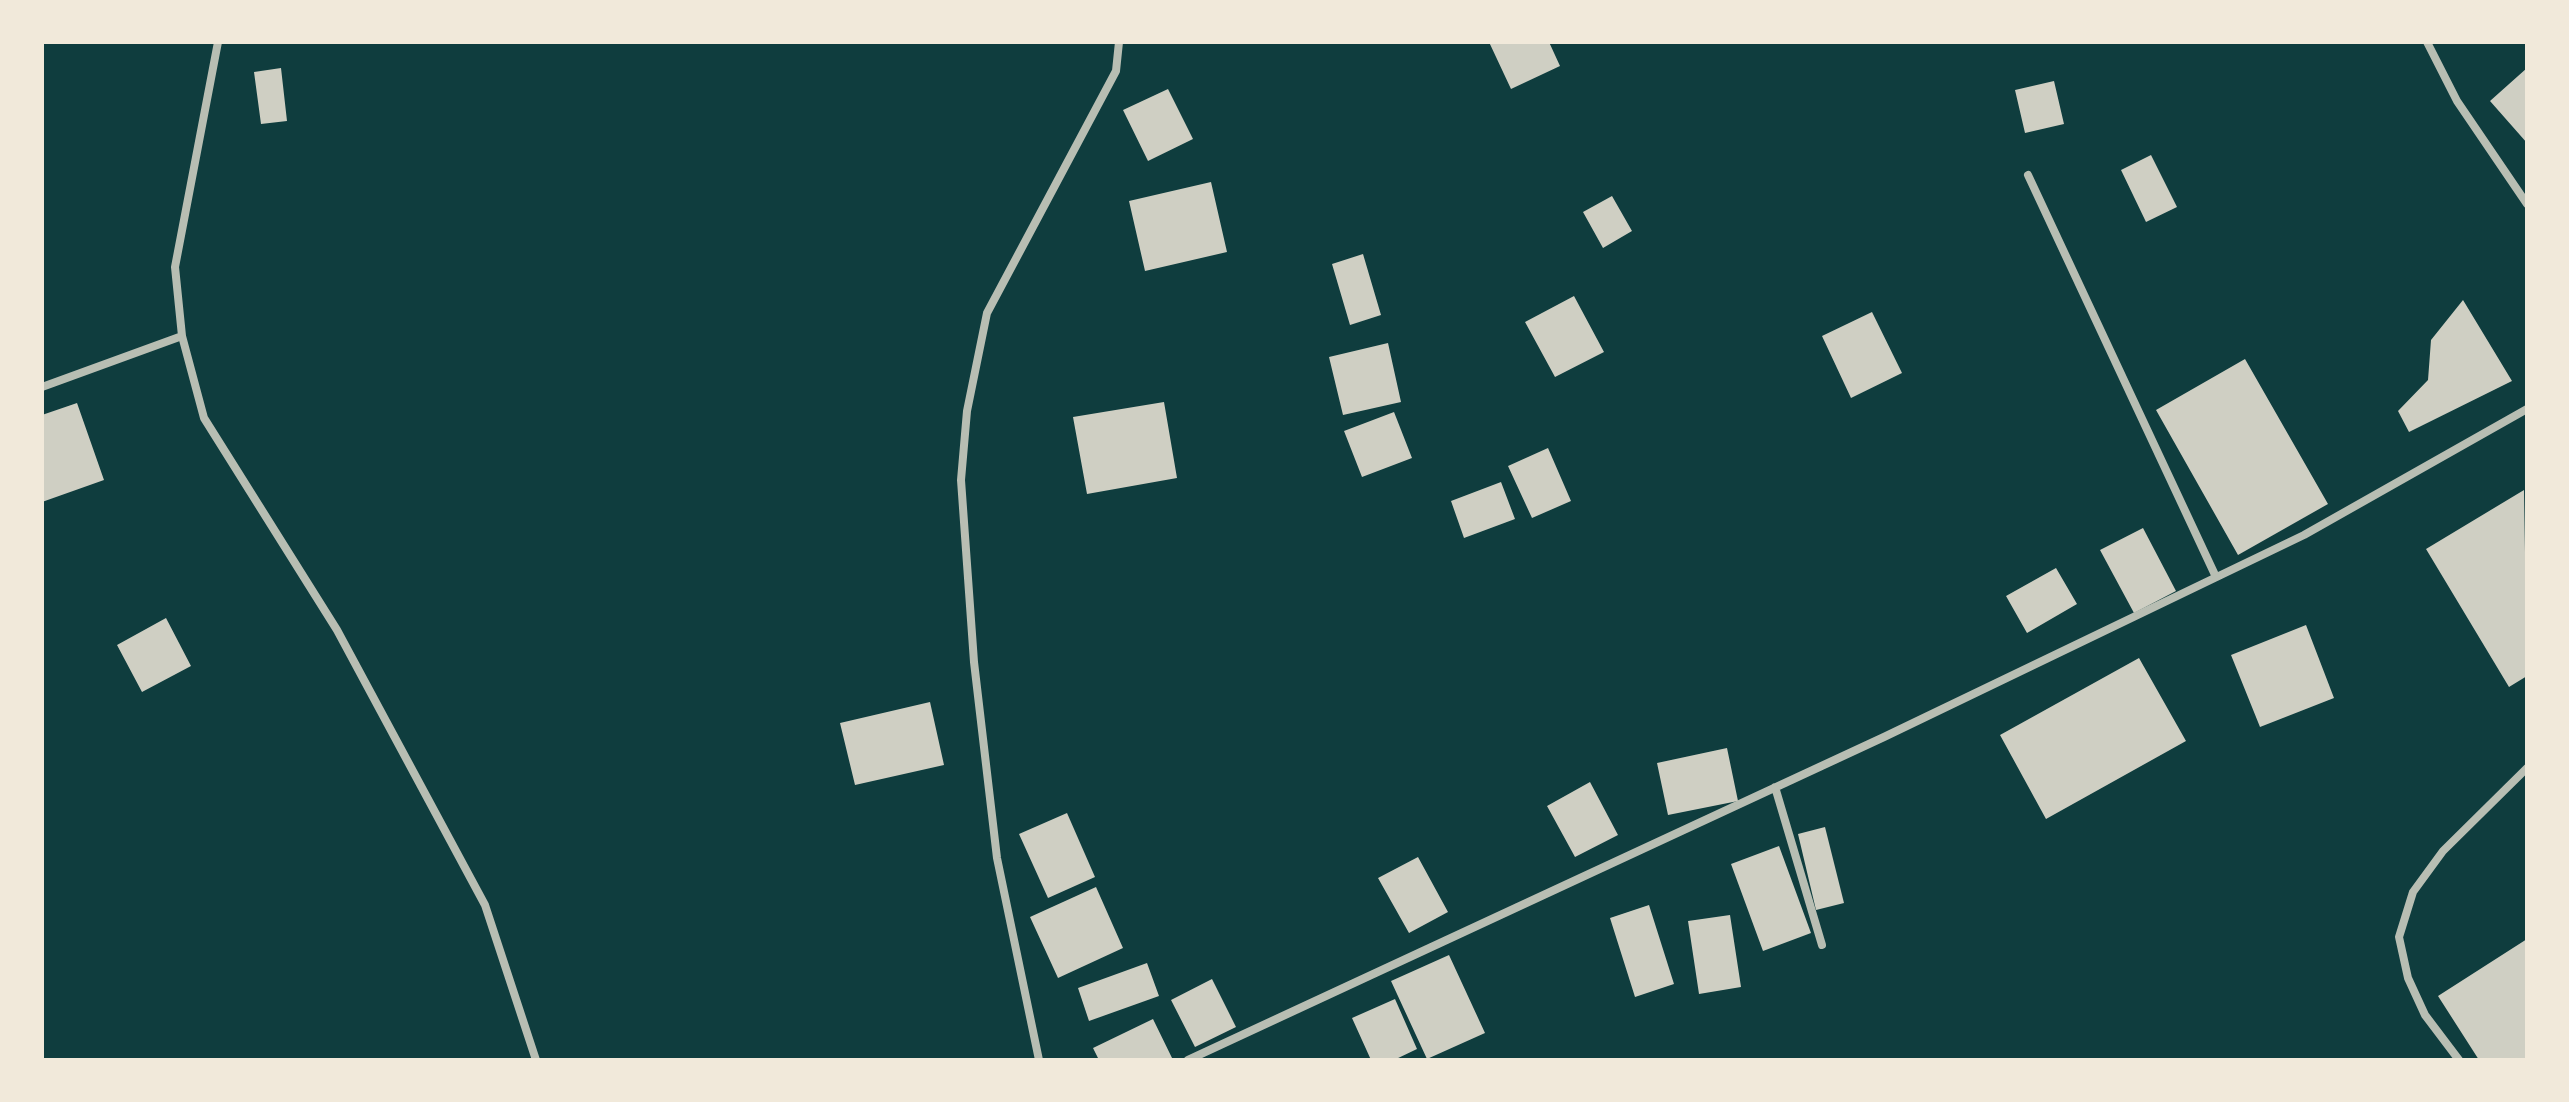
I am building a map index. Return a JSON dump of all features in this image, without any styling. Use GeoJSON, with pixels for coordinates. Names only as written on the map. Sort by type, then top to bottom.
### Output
{"type":"FeatureCollection","features":[{"type":"Feature","properties":{"kind":"street"},"geometry":{"type":"LineString","coordinates":[[218,42],[175,267],[182,336],[204,418],[337,630],[485,905],[536,1060]]}},
{"type":"Feature","properties":{"kind":"street"},"geometry":{"type":"LineString","coordinates":[[1039,1060],[997,858],[974,662],[962,466],[967,411],[987,313],[1116,71],[1119,42]]}},
{"type":"Feature","properties":{"kind":"street"},"geometry":{"type":"LineString","coordinates":[[2427,42],[2457,101],[2527,204]]}},
{"type":"Feature","properties":{"kind":"street"},"geometry":{"type":"LineString","coordinates":[[2028,175],[2216,577]]}},
{"type":"Feature","properties":{"kind":"street"},"geometry":{"type":"LineString","coordinates":[[42,387],[182,336]]}},
{"type":"Feature","properties":{"kind":"street"},"geometry":{"type":"LineString","coordinates":[[1188,1060],[1775,787],[2304,535],[2527,409]]}},
{"type":"Feature","properties":{"kind":"street"},"geometry":{"type":"LineString","coordinates":[[2459,1060],[2425,1015],[2408,978],[2399,937],[2413,892],[2435,861],[2527,768]]}},
{"type":"Feature","properties":{"kind":"street"},"geometry":{"type":"LineString","coordinates":[[1775,787],[1822,945]]}},
{"type":"Feature","properties":{"kind":"building"},"geometry":{"type":"Polygon","coordinates":[[[1489,42],[1549,42],[1560,66],[1511,89],[1489,42]]]}},
{"type":"Feature","properties":{"kind":"building"},"geometry":{"type":"Polygon","coordinates":[[[281,68],[287,121],[261,124],[254,72],[281,68]]]}},
{"type":"Feature","properties":{"kind":"building"},"geometry":{"type":"Polygon","coordinates":[[[2527,68],[2527,143],[2490,101],[2527,68]]]}},
{"type":"Feature","properties":{"kind":"building"},"geometry":{"type":"Polygon","coordinates":[[[2054,81],[2064,124],[2025,133],[2015,90],[2054,81]]]}},
{"type":"Feature","properties":{"kind":"building"},"geometry":{"type":"Polygon","coordinates":[[[1168,89],[1193,139],[1148,161],[1123,110],[1168,89]]]}},
{"type":"Feature","properties":{"kind":"building"},"geometry":{"type":"Polygon","coordinates":[[[2151,155],[2177,207],[2146,222],[2121,170],[2151,155]]]}},
{"type":"Feature","properties":{"kind":"building"},"geometry":{"type":"Polygon","coordinates":[[[1211,182],[1227,252],[1145,271],[1129,201],[1211,182]]]}},
{"type":"Feature","properties":{"kind":"building"},"geometry":{"type":"Polygon","coordinates":[[[1612,196],[1632,231],[1603,248],[1583,212],[1612,196]]]}},
{"type":"Feature","properties":{"kind":"building"},"geometry":{"type":"Polygon","coordinates":[[[1363,254],[1381,315],[1350,325],[1332,264],[1363,254]]]}},
{"type":"Feature","properties":{"kind":"building"},"geometry":{"type":"Polygon","coordinates":[[[1574,296],[1604,352],[1555,377],[1525,322],[1574,296]]]}},
{"type":"Feature","properties":{"kind":"building"},"geometry":{"type":"Polygon","coordinates":[[[2463,300],[2512,381],[2409,432],[2398,411],[2428,380],[2431,340],[2463,300]]]}},
{"type":"Feature","properties":{"kind":"building"},"geometry":{"type":"Polygon","coordinates":[[[1872,312],[1902,373],[1851,398],[1822,336],[1872,312]]]}},
{"type":"Feature","properties":{"kind":"building"},"geometry":{"type":"Polygon","coordinates":[[[1388,343],[1401,402],[1343,415],[1329,357],[1388,343]]]}},
{"type":"Feature","properties":{"kind":"building"},"geometry":{"type":"Polygon","coordinates":[[[2245,359],[2328,504],[2238,555],[2156,410],[2245,359]]]}},
{"type":"Feature","properties":{"kind":"building"},"geometry":{"type":"Polygon","coordinates":[[[1164,402],[1177,478],[1087,494],[1073,417],[1164,402]]]}},
{"type":"Feature","properties":{"kind":"building"},"geometry":{"type":"Polygon","coordinates":[[[77,403],[104,480],[42,502],[42,415],[77,403]]]}},
{"type":"Feature","properties":{"kind":"building"},"geometry":{"type":"Polygon","coordinates":[[[1394,412],[1412,458],[1362,477],[1344,431],[1394,412]]]}},
{"type":"Feature","properties":{"kind":"building"},"geometry":{"type":"Polygon","coordinates":[[[1548,448],[1571,501],[1532,518],[1508,466],[1548,448]]]}},
{"type":"Feature","properties":{"kind":"building"},"geometry":{"type":"Polygon","coordinates":[[[1501,482],[1515,519],[1464,538],[1451,501],[1501,482]]]}},
{"type":"Feature","properties":{"kind":"building"},"geometry":{"type":"Polygon","coordinates":[[[2524,490],[2527,676],[2509,687],[2426,549],[2524,490]]]}},
{"type":"Feature","properties":{"kind":"building"},"geometry":{"type":"Polygon","coordinates":[[[2143,528],[2176,591],[2134,613],[2100,550],[2143,528]]]}},
{"type":"Feature","properties":{"kind":"building"},"geometry":{"type":"Polygon","coordinates":[[[2056,568],[2077,604],[2027,633],[2006,596],[2056,568]]]}},
{"type":"Feature","properties":{"kind":"building"},"geometry":{"type":"Polygon","coordinates":[[[166,618],[191,666],[142,692],[117,645],[166,618]]]}},
{"type":"Feature","properties":{"kind":"building"},"geometry":{"type":"Polygon","coordinates":[[[2306,625],[2334,698],[2260,727],[2231,655],[2306,625]]]}},
{"type":"Feature","properties":{"kind":"building"},"geometry":{"type":"Polygon","coordinates":[[[2139,658],[2186,741],[2046,819],[2000,735],[2139,658]]]}},
{"type":"Feature","properties":{"kind":"building"},"geometry":{"type":"Polygon","coordinates":[[[930,702],[944,765],[855,785],[840,723],[930,702]]]}},
{"type":"Feature","properties":{"kind":"building"},"geometry":{"type":"Polygon","coordinates":[[[1727,748],[1738,801],[1668,815],[1657,763],[1727,748]]]}},
{"type":"Feature","properties":{"kind":"building"},"geometry":{"type":"Polygon","coordinates":[[[1590,782],[1618,835],[1575,857],[1547,806],[1590,782]]]}},
{"type":"Feature","properties":{"kind":"building"},"geometry":{"type":"Polygon","coordinates":[[[1067,813],[1095,877],[1048,898],[1019,834],[1067,813]]]}},
{"type":"Feature","properties":{"kind":"building"},"geometry":{"type":"Polygon","coordinates":[[[1825,827],[1844,903],[1816,910],[1798,834],[1825,827]]]}},
{"type":"Feature","properties":{"kind":"building"},"geometry":{"type":"Polygon","coordinates":[[[1779,846],[1811,933],[1763,951],[1731,864],[1779,846]]]}},
{"type":"Feature","properties":{"kind":"building"},"geometry":{"type":"Polygon","coordinates":[[[1418,857],[1448,912],[1409,933],[1378,878],[1418,857]]]}},
{"type":"Feature","properties":{"kind":"building"},"geometry":{"type":"Polygon","coordinates":[[[1096,887],[1123,948],[1058,978],[1030,917],[1096,887]]]}},
{"type":"Feature","properties":{"kind":"building"},"geometry":{"type":"Polygon","coordinates":[[[1649,905],[1674,984],[1635,997],[1610,918],[1649,905]]]}},
{"type":"Feature","properties":{"kind":"building"},"geometry":{"type":"Polygon","coordinates":[[[1730,915],[1741,987],[1699,994],[1688,921],[1730,915]]]}},
{"type":"Feature","properties":{"kind":"building"},"geometry":{"type":"Polygon","coordinates":[[[2527,939],[2527,1060],[2479,1060],[2438,996],[2527,939]]]}},
{"type":"Feature","properties":{"kind":"building"},"geometry":{"type":"Polygon","coordinates":[[[1449,955],[1485,1033],[1427,1059],[1391,981],[1449,955]]]}},
{"type":"Feature","properties":{"kind":"building"},"geometry":{"type":"Polygon","coordinates":[[[1147,963],[1159,996],[1089,1021],[1078,988],[1147,963]]]}},
{"type":"Feature","properties":{"kind":"building"},"geometry":{"type":"Polygon","coordinates":[[[1212,979],[1236,1027],[1195,1047],[1171,1000],[1212,979]]]}},
{"type":"Feature","properties":{"kind":"building"},"geometry":{"type":"Polygon","coordinates":[[[1395,999],[1417,1049],[1394,1060],[1371,1060],[1352,1018],[1395,999]]]}},
{"type":"Feature","properties":{"kind":"building"},"geometry":{"type":"Polygon","coordinates":[[[1153,1019],[1173,1060],[1099,1060],[1093,1048],[1153,1019]]]}}]}
